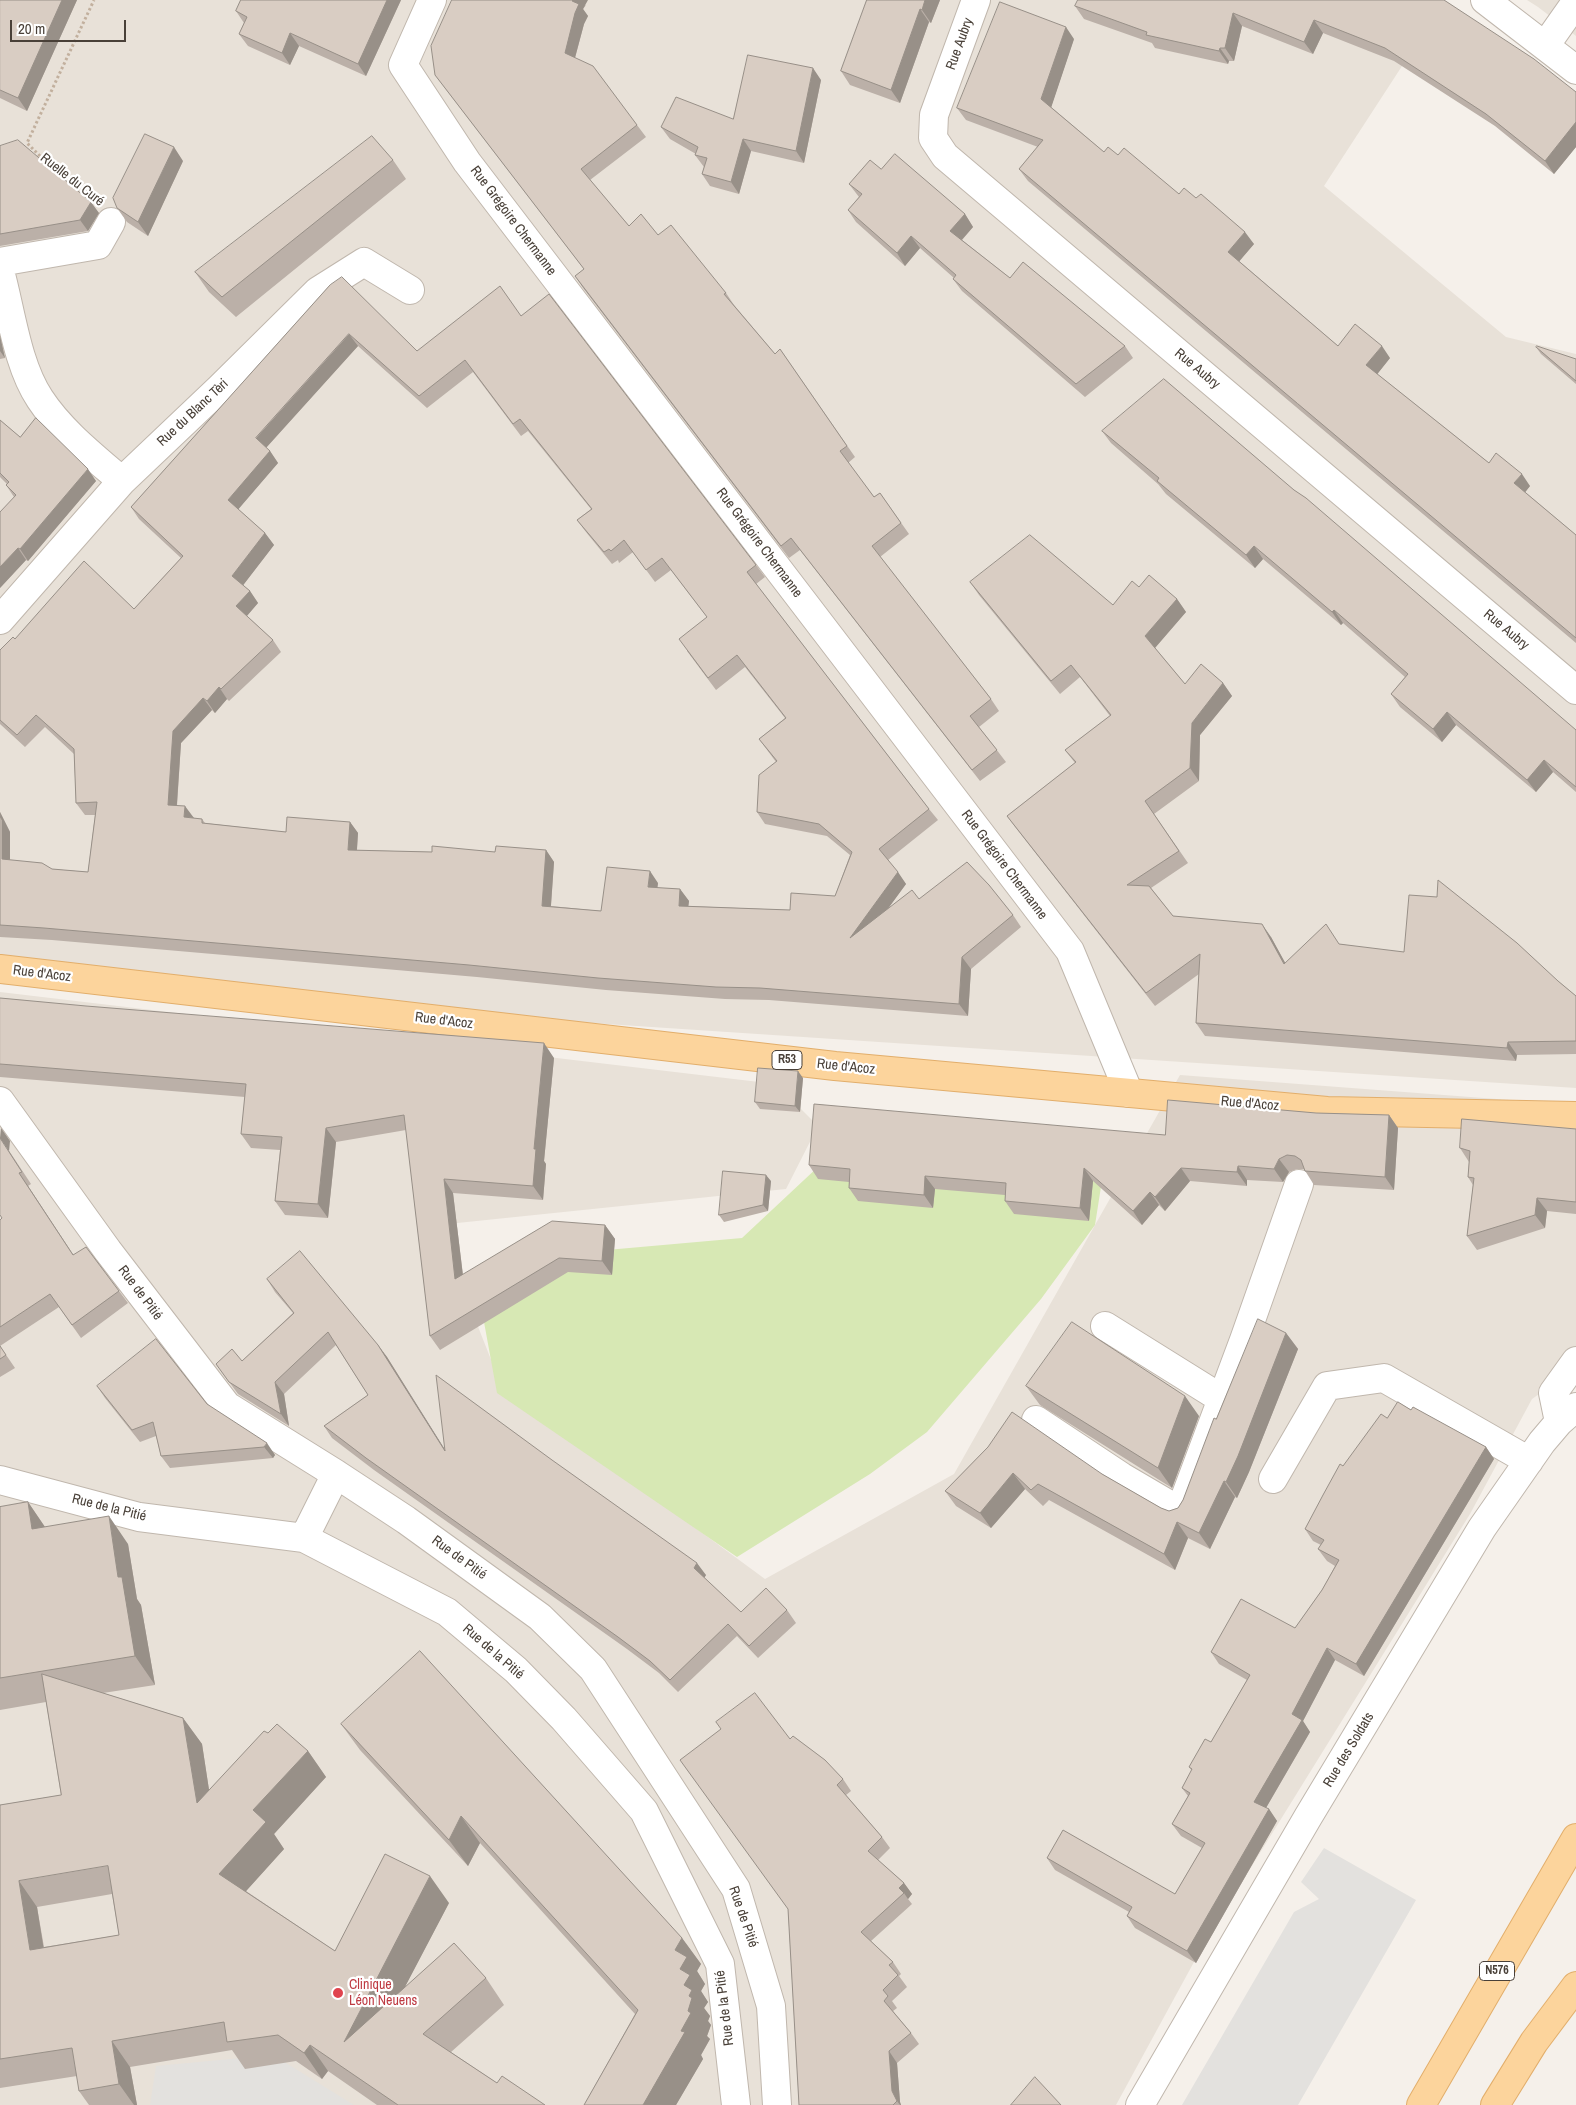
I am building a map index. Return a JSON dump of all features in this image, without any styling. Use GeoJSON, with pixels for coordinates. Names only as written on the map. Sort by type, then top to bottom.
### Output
{"type":"FeatureCollection","features":[{"type":"Feature","properties":{"kind":"main road","name":"Rue d'Acoz"},"geometry":{"type":"LineString","coordinates":[[0,969],[835,1066],[1129,1093],[1325,1116],[1576,1116]]}},
{"type":"Feature","properties":{"kind":"main road","name":"N576"},"geometry":{"type":"LineString","coordinates":[[1421,2105],[1576,1838]]}},
{"type":"Feature","properties":{"kind":"main road"},"geometry":{"type":"LineString","coordinates":[[1495,2105],[1534,2042],[1576,1986]]}},
{"type":"Feature","properties":{"kind":"street","name":"Rue Grégoire Chermanne"},"geometry":{"type":"LineString","coordinates":[[432,0],[403,65],[467,162],[1070,951],[1129,1093]]}},
{"type":"Feature","properties":{"kind":"street","name":"Rue Aubry"},"geometry":{"type":"LineString","coordinates":[[976,0],[934,114],[933,138],[945,156],[1576,690]]}},
{"type":"Feature","properties":{"kind":"street"},"geometry":{"type":"LineString","coordinates":[[1485,0],[1576,70]]}},
{"type":"Feature","properties":{"kind":"street"},"geometry":{"type":"LineString","coordinates":[[1546,46],[1576,2]]}},
{"type":"Feature","properties":{"kind":"street","name":"Ruelle du Curé"},"geometry":{"type":"LineString","coordinates":[[0,262],[98,244],[111,222]]}},
{"type":"Feature","properties":{"kind":"street","name":"Rue du Blanc Tèri"},"geometry":{"type":"LineString","coordinates":[[0,620],[122,481],[318,292],[364,262],[410,290]]}},
{"type":"Feature","properties":{"kind":"street"},"geometry":{"type":"LineString","coordinates":[[0,271],[28,377],[40,399],[68,432],[122,481]]}},
{"type":"Feature","properties":{"kind":"street","name":"Rue de Pitié"},"geometry":{"type":"LineString","coordinates":[[0,1101],[108,1251],[227,1406],[406,1520],[540,1617],[593,1669],[736,1889],[771,2006],[777,2105]]}},
{"type":"Feature","properties":{"kind":"street"},"geometry":{"type":"LineString","coordinates":[[1036,1420],[1122,1477],[1180,1511],[1300,1184]]}},
{"type":"Feature","properties":{"kind":"street"},"geometry":{"type":"LineString","coordinates":[[1105,1326],[1222,1399]]}},
{"type":"Feature","properties":{"kind":"street"},"geometry":{"type":"LineString","coordinates":[[1568,1414],[1553,1393],[1576,1361]]}},
{"type":"Feature","properties":{"kind":"street"},"geometry":{"type":"LineString","coordinates":[[1273,1479],[1327,1386],[1384,1378],[1529,1461]]}},
{"type":"Feature","properties":{"kind":"street","name":"Rue des Soldats"},"geometry":{"type":"LineString","coordinates":[[1140,2105],[1308,1817],[1477,1537],[1529,1461],[1568,1414]]}},
{"type":"Feature","properties":{"kind":"street"},"geometry":{"type":"LineString","coordinates":[[304,1538],[336,1474]]}},
{"type":"Feature","properties":{"kind":"street","name":"Rue de la Pitié"},"geometry":{"type":"LineString","coordinates":[[0,1480],[139,1517],[304,1538],[447,1612],[516,1670],[564,1718],[644,1810],[720,1964],[736,2105]]}},
{"type":"Feature","properties":{"kind":"path","name":"Ruelle du Curé"},"geometry":{"type":"LineString","coordinates":[[94,0],[27,143],[44,160],[90,192],[111,212],[111,222]]}},
{"type":"Feature","properties":{"kind":"shaded area"},"geometry":{"type":"Polygon","coordinates":[[[0,0],[1445,0],[1324,186],[1506,337],[1576,354],[1576,1088],[0,984],[0,0]]]}},
{"type":"Feature","properties":{"kind":"shaded area"},"geometry":{"type":"Polygon","coordinates":[[[1527,0],[1576,0],[1576,36],[1538,7],[1527,0]]]}},
{"type":"Feature","properties":{"kind":"shaded area"},"geometry":{"type":"Polygon","coordinates":[[[0,992],[776,1084],[818,1126],[786,1189],[438,1225],[501,1385],[765,1579],[954,1474],[1180,1075],[1576,1105],[1576,1368],[1532,1399],[1470,1514],[1206,1940],[1116,2105],[0,2105],[0,992]]]}},
{"type":"Feature","properties":{"kind":"shaded area"},"geometry":{"type":"Polygon","coordinates":[[[1324,1848],[1416,1900],[1298,2105],[1182,2105],[1294,1912],[1319,1899],[1301,1882],[1324,1848]]]}},
{"type":"Feature","properties":{"kind":"shaded area"},"geometry":{"type":"Polygon","coordinates":[[[273,2055],[354,2105],[150,2105],[156,2066],[273,2055]]]}},
{"type":"Feature","properties":{"kind":"green space"},"geometry":{"type":"Polygon","coordinates":[[[866,1122],[1103,1174],[1095,1225],[1041,1299],[927,1432],[870,1474],[737,1557],[497,1393],[484,1322],[539,1256],[742,1238],[866,1122]]]}},
{"type":"Feature","properties":{"kind":"building"},"geometry":{"type":"Polygon","coordinates":[[[0,0],[62,0],[18,98],[0,90],[0,0]]]}},
{"type":"Feature","properties":{"kind":"building"},"geometry":{"type":"Polygon","coordinates":[[[241,0],[387,0],[358,64],[290,33],[282,53],[239,34],[247,17],[236,11],[241,0]]]}},
{"type":"Feature","properties":{"kind":"building"},"geometry":{"type":"Polygon","coordinates":[[[452,0],[573,0],[579,4],[565,53],[593,66],[637,125],[581,169],[629,226],[641,214],[658,235],[671,225],[726,293],[724,294],[775,354],[780,349],[847,446],[840,451],[874,497],[880,493],[901,523],[872,546],[991,699],[970,716],[997,750],[972,770],[791,538],[781,546],[575,276],[584,269],[435,75],[431,46],[452,0]]]}},
{"type":"Feature","properties":{"kind":"building"},"geometry":{"type":"Polygon","coordinates":[[[867,0],[925,0],[891,90],[841,71],[867,0]]]}},
{"type":"Feature","properties":{"kind":"building"},"geometry":{"type":"Polygon","coordinates":[[[1078,0],[1444,0],[1534,59],[1576,92],[1576,122],[1545,161],[1486,114],[1385,48],[1314,20],[1304,42],[1233,13],[1225,48],[1220,48],[1219,51],[1146,35],[1147,32],[1075,6],[1078,0]]]}},
{"type":"Feature","properties":{"kind":"building"},"geometry":{"type":"Polygon","coordinates":[[[1000,2],[1066,27],[1041,99],[1104,152],[1108,147],[1118,155],[1124,148],[1179,194],[1184,188],[1196,198],[1201,194],[1245,232],[1228,252],[1338,346],[1355,324],[1382,346],[1366,365],[1489,463],[1496,453],[1522,474],[1514,483],[1576,535],[1576,638],[1019,169],[1043,140],[957,108],[1000,2]]]}},
{"type":"Feature","properties":{"kind":"building"},"geometry":{"type":"Polygon","coordinates":[[[748,55],[813,68],[796,151],[743,139],[731,182],[702,174],[707,158],[695,155],[698,147],[661,127],[676,97],[733,119],[748,55]]]}},
{"type":"Feature","properties":{"kind":"building"},"geometry":{"type":"Polygon","coordinates":[[[145,134],[174,147],[138,222],[117,208],[113,198],[145,134]]]}},
{"type":"Feature","properties":{"kind":"building"},"geometry":{"type":"Polygon","coordinates":[[[372,136],[393,160],[222,297],[195,272],[372,136]]]}},
{"type":"Feature","properties":{"kind":"building"},"geometry":{"type":"Polygon","coordinates":[[[18,140],[91,202],[80,220],[0,234],[0,146],[18,140]]]}},
{"type":"Feature","properties":{"kind":"building"},"geometry":{"type":"Polygon","coordinates":[[[895,154],[965,214],[950,231],[1010,278],[1023,262],[1125,346],[1076,384],[953,279],[956,275],[911,236],[897,253],[848,210],[862,194],[849,184],[870,160],[881,169],[895,154]]]}},
{"type":"Feature","properties":{"kind":"building"},"geometry":{"type":"Polygon","coordinates":[[[342,277],[417,351],[500,286],[521,316],[549,294],[756,565],[747,572],[929,809],[879,849],[898,872],[850,938],[912,890],[919,899],[967,862],[989,885],[1013,915],[962,957],[959,1004],[760,988],[716,987],[598,978],[469,965],[0,925],[0,816],[2,820],[2,859],[42,863],[52,869],[88,872],[97,802],[76,803],[74,749],[36,715],[17,735],[0,720],[0,650],[13,637],[15,639],[84,561],[134,609],[183,556],[131,507],[330,285],[342,277]],[[349,334],[256,438],[270,451],[228,500],[265,533],[232,576],[250,591],[236,606],[273,640],[221,689],[219,687],[207,701],[203,698],[173,731],[168,805],[185,806],[184,817],[202,819],[202,823],[286,832],[287,817],[350,822],[348,850],[432,852],[432,846],[495,852],[496,846],[546,850],[542,906],[601,911],[607,867],[650,871],[648,887],[680,889],[679,906],[790,910],[791,893],[835,896],[852,852],[819,824],[757,812],[759,775],[777,761],[759,739],[786,718],[737,655],[708,678],[679,639],[707,617],[662,558],[646,570],[624,540],[611,551],[609,549],[604,552],[577,520],[592,509],[520,419],[513,424],[465,360],[419,396],[349,334]]]}},
{"type":"Feature","properties":{"kind":"building"},"geometry":{"type":"Polygon","coordinates":[[[1536,347],[1576,359],[1576,381],[1536,347]]]}},
{"type":"Feature","properties":{"kind":"building"},"geometry":{"type":"Polygon","coordinates":[[[1164,379],[1294,490],[1306,498],[1576,730],[1576,787],[1544,760],[1527,780],[1447,712],[1433,729],[1391,694],[1408,674],[1334,610],[1332,612],[1254,546],[1246,555],[1157,481],[1159,478],[1102,431],[1164,379]]]}},
{"type":"Feature","properties":{"kind":"building"},"geometry":{"type":"Polygon","coordinates":[[[36,418],[88,469],[20,549],[18,548],[0,567],[0,512],[16,495],[6,485],[9,482],[0,473],[0,420],[20,437],[36,418]]]}},
{"type":"Feature","properties":{"kind":"building"},"geometry":{"type":"Polygon","coordinates":[[[1030,535],[1113,605],[1132,581],[1139,587],[1149,575],[1177,599],[1145,636],[1185,684],[1201,664],[1223,683],[1192,723],[1190,768],[1145,801],[1179,851],[1127,885],[1149,886],[1173,916],[1262,924],[1284,964],[1326,924],[1339,944],[1404,952],[1409,895],[1437,897],[1438,880],[1517,943],[1576,996],[1576,1041],[1508,1042],[1507,1048],[1196,1023],[1200,954],[1146,993],[1007,816],[1076,762],[1065,750],[1111,715],[1071,665],[1051,681],[970,582],[1030,535]]]}},
{"type":"Feature","properties":{"kind":"building"},"geometry":{"type":"Polygon","coordinates":[[[0,998],[544,1043],[534,1149],[536,1149],[533,1186],[444,1179],[455,1279],[552,1221],[605,1225],[602,1261],[559,1258],[430,1336],[404,1115],[326,1128],[318,1204],[275,1201],[282,1137],[241,1134],[246,1084],[0,1064],[0,998]]]}},
{"type":"Feature","properties":{"kind":"building"},"geometry":{"type":"Polygon","coordinates":[[[758,1068],[798,1071],[795,1106],[755,1102],[758,1068]]]}},
{"type":"Feature","properties":{"kind":"building"},"geometry":{"type":"Polygon","coordinates":[[[1168,1100],[1316,1113],[1389,1115],[1385,1177],[1305,1171],[1301,1160],[1295,1156],[1287,1155],[1279,1159],[1274,1169],[1238,1166],[1237,1172],[1181,1168],[1155,1197],[1150,1192],[1133,1211],[1084,1168],[1080,1208],[1005,1201],[1006,1183],[925,1176],[924,1195],[849,1188],[850,1169],[809,1165],[814,1104],[1165,1135],[1168,1100]]]}},
{"type":"Feature","properties":{"kind":"building"},"geometry":{"type":"Polygon","coordinates":[[[1462,1119],[1576,1129],[1576,1202],[1537,1198],[1535,1215],[1467,1236],[1474,1178],[1468,1177],[1470,1151],[1460,1148],[1462,1119]]]}},
{"type":"Feature","properties":{"kind":"building"},"geometry":{"type":"Polygon","coordinates":[[[0,1138],[22,1172],[19,1173],[73,1255],[86,1247],[119,1291],[72,1325],[50,1294],[0,1327],[0,1220],[2,1218],[0,1215],[0,1138]]]}},
{"type":"Feature","properties":{"kind":"building"},"geometry":{"type":"Polygon","coordinates":[[[723,1171],[766,1175],[763,1205],[719,1215],[723,1171]]]}},
{"type":"Feature","properties":{"kind":"building"},"geometry":{"type":"Polygon","coordinates":[[[300,1251],[378,1345],[445,1451],[436,1375],[697,1563],[694,1568],[741,1612],[766,1588],[787,1610],[749,1646],[728,1624],[670,1680],[650,1661],[618,1637],[366,1458],[324,1426],[368,1395],[328,1332],[275,1382],[281,1414],[229,1382],[216,1364],[232,1349],[242,1361],[294,1313],[267,1279],[300,1251]]]}},
{"type":"Feature","properties":{"kind":"building"},"geometry":{"type":"Polygon","coordinates":[[[1258,1319],[1286,1333],[1238,1456],[1199,1533],[1177,1522],[1164,1554],[1038,1484],[1031,1490],[1013,1473],[980,1513],[945,1491],[988,1447],[1012,1412],[1102,1474],[1161,1508],[1169,1511],[1178,1508],[1183,1500],[1214,1418],[1216,1419],[1258,1319]]]}},
{"type":"Feature","properties":{"kind":"building"},"geometry":{"type":"Polygon","coordinates":[[[1072,1322],[1185,1396],[1158,1468],[1026,1386],[1072,1322]]]}},
{"type":"Feature","properties":{"kind":"building"},"geometry":{"type":"Polygon","coordinates":[[[156,1339],[207,1404],[267,1443],[264,1447],[161,1456],[153,1422],[132,1430],[97,1386],[156,1339]]]}},
{"type":"Feature","properties":{"kind":"building"},"geometry":{"type":"Polygon","coordinates":[[[0,1346],[6,1355],[0,1359],[0,1346]]]}},
{"type":"Feature","properties":{"kind":"building"},"geometry":{"type":"Polygon","coordinates":[[[1398,1402],[1411,1410],[1413,1407],[1486,1447],[1356,1664],[1327,1648],[1292,1714],[1302,1720],[1254,1802],[1269,1809],[1187,1951],[1127,1916],[1132,1907],[1047,1858],[1063,1830],[1175,1894],[1205,1843],[1172,1824],[1190,1793],[1182,1788],[1192,1769],[1189,1767],[1205,1739],[1211,1742],[1250,1675],[1211,1652],[1241,1599],[1295,1628],[1322,1590],[1339,1560],[1318,1549],[1324,1540],[1305,1529],[1340,1464],[1343,1466],[1381,1414],[1387,1418],[1398,1402]]]}},
{"type":"Feature","properties":{"kind":"building"},"geometry":{"type":"Polygon","coordinates":[[[28,1502],[32,1529],[109,1516],[118,1577],[122,1577],[135,1656],[0,1678],[0,1507],[28,1502]]]}},
{"type":"Feature","properties":{"kind":"building"},"geometry":{"type":"Polygon","coordinates":[[[420,1651],[682,1938],[675,1950],[687,1957],[680,1969],[690,1975],[684,1985],[692,1990],[689,1996],[692,1998],[688,2011],[691,2013],[681,2031],[685,2032],[643,2105],[584,2105],[638,2010],[461,1816],[449,1840],[341,1724],[420,1651]]]}},
{"type":"Feature","properties":{"kind":"building"},"geometry":{"type":"Polygon","coordinates":[[[42,1674],[183,1718],[197,1803],[264,1731],[268,1733],[277,1724],[308,1751],[253,1810],[266,1822],[219,1874],[335,1951],[385,1854],[430,1876],[344,2042],[454,1943],[486,1978],[423,2034],[497,2083],[502,2076],[545,2105],[398,2105],[310,2045],[304,2053],[278,2035],[227,2042],[224,2022],[112,2041],[119,2084],[79,2091],[72,2048],[0,2059],[0,1805],[61,1795],[42,1674]],[[108,1866],[19,1881],[30,1950],[119,1935],[108,1866]]]}},
{"type":"Feature","properties":{"kind":"building"},"geometry":{"type":"Polygon","coordinates":[[[755,1693],[790,1739],[793,1736],[825,1760],[843,1779],[837,1785],[882,1837],[868,1851],[904,1883],[899,1888],[904,1893],[861,1932],[893,1962],[889,1965],[898,1975],[883,1990],[888,1996],[884,2001],[911,2033],[889,2051],[892,2091],[897,2101],[893,2105],[799,2105],[788,1909],[680,1760],[721,1729],[716,1722],[755,1693]]]}},
{"type":"Feature","properties":{"kind":"building"},"geometry":{"type":"Polygon","coordinates":[[[1035,2077],[1061,2105],[1011,2105],[1035,2077]]]}},
{"type":"Feature","properties":{"kind":"place","name":"Clinique Léon Neuens"},"geometry":{"type":"Point","coordinates":[338,1993]}}]}
